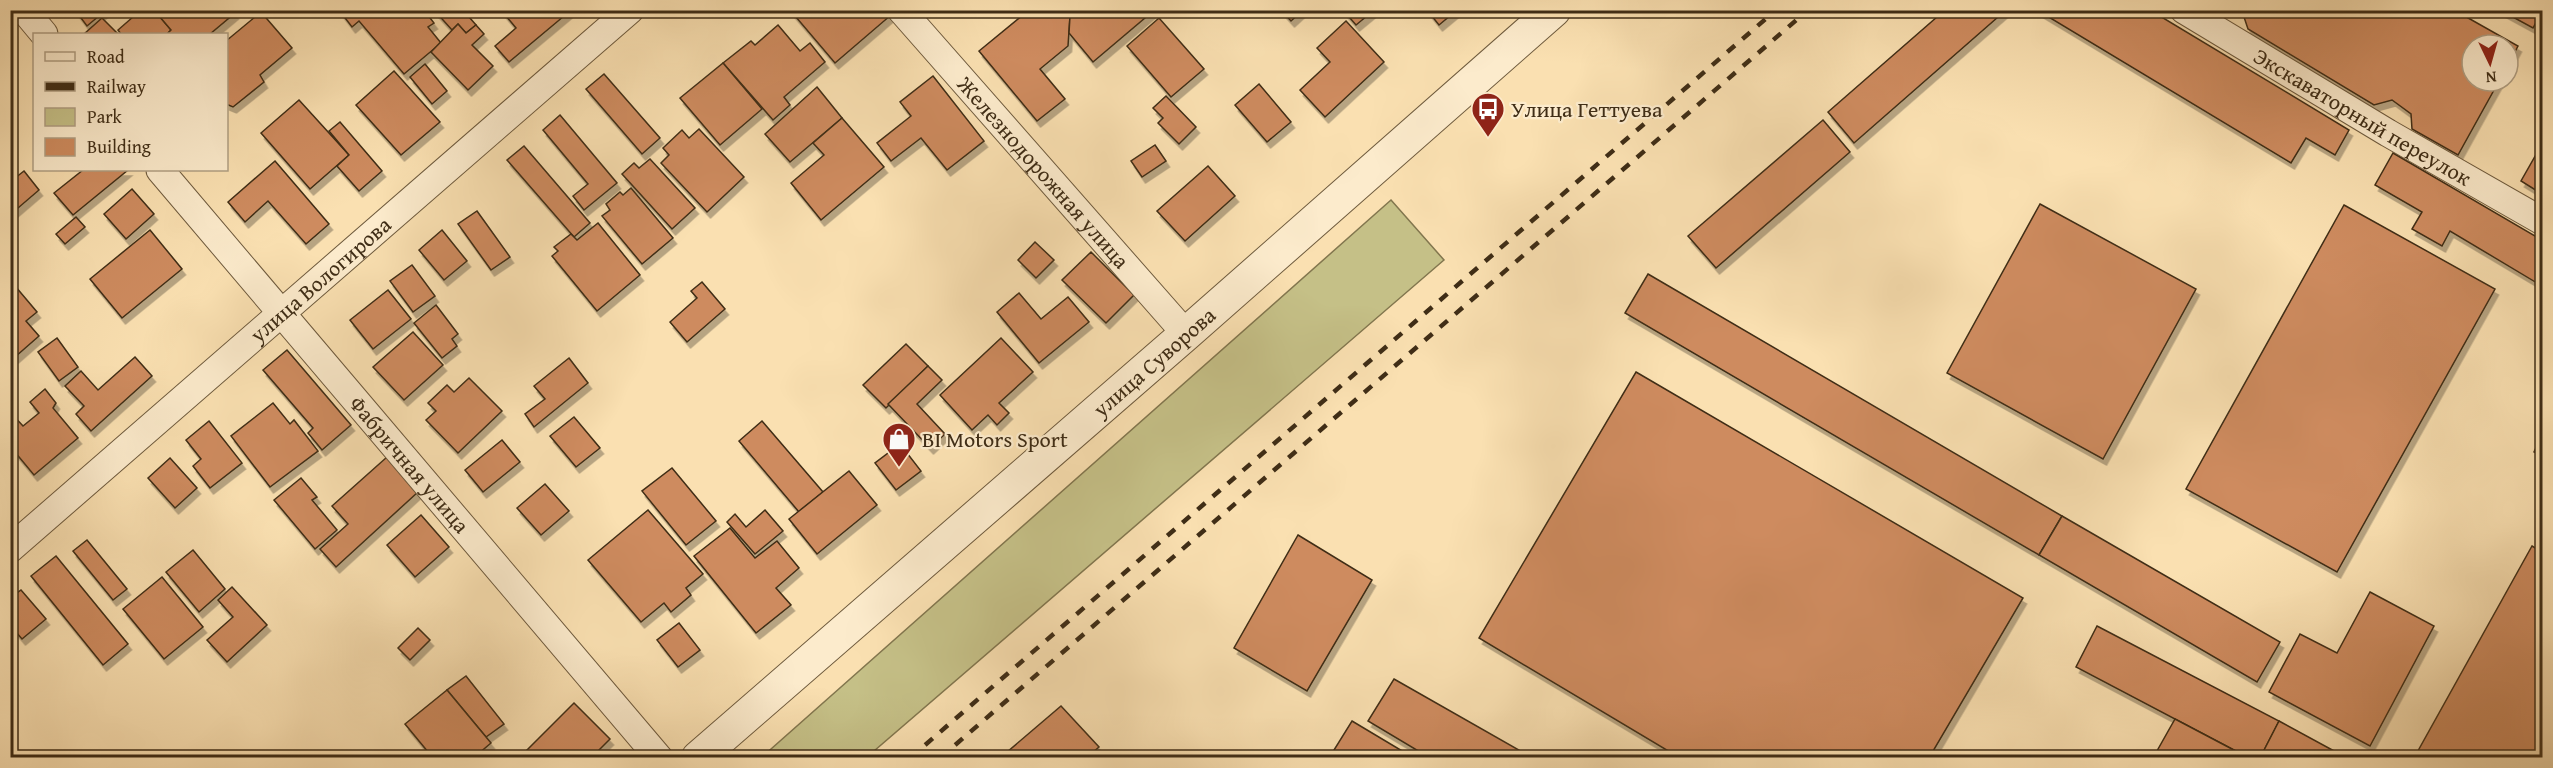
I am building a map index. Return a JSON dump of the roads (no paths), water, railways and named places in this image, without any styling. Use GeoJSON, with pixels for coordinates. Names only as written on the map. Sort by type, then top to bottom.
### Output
{"type":"FeatureCollection","features":[{"type":"Feature","properties":{"kind":"street"},"geometry":{"type":"LineString","coordinates":[[24,10],[43,33]]}},
{"type":"Feature","properties":{"kind":"street","name":"улица Вологирова"},"geometry":{"type":"LineString","coordinates":[[10,549],[630,10]]}},
{"type":"Feature","properties":{"kind":"street","name":"Железнодорожная улица"},"geometry":{"type":"LineString","coordinates":[[900,10],[1186,334]]}},
{"type":"Feature","properties":{"kind":"street","name":"улица Суворова"},"geometry":{"type":"LineString","coordinates":[[698,758],[1186,334],[1554,10]]}},
{"type":"Feature","properties":{"kind":"street","name":"Экскаваторный переулок"},"geometry":{"type":"LineString","coordinates":[[2184,10],[2388,133],[2542,221]]}},
{"type":"Feature","properties":{"kind":"street","name":"Фабричная улица"},"geometry":{"type":"LineString","coordinates":[[161,171],[659,758]]}},
{"type":"Feature","properties":{"kind":"railway"},"geometry":{"type":"LineString","coordinates":[[910,758],[1776,10]]}},
{"type":"Feature","properties":{"kind":"railway"},"geometry":{"type":"LineString","coordinates":[[940,758],[1808,10]]}},
{"type":"Feature","properties":{"kind":"place","name":"Улица Геттуева"},"geometry":{"type":"Point","coordinates":[1488,138]}},
{"type":"Feature","properties":{"kind":"place","name":"BI Motors Sport"},"geometry":{"type":"Point","coordinates":[899,468]}}]}
